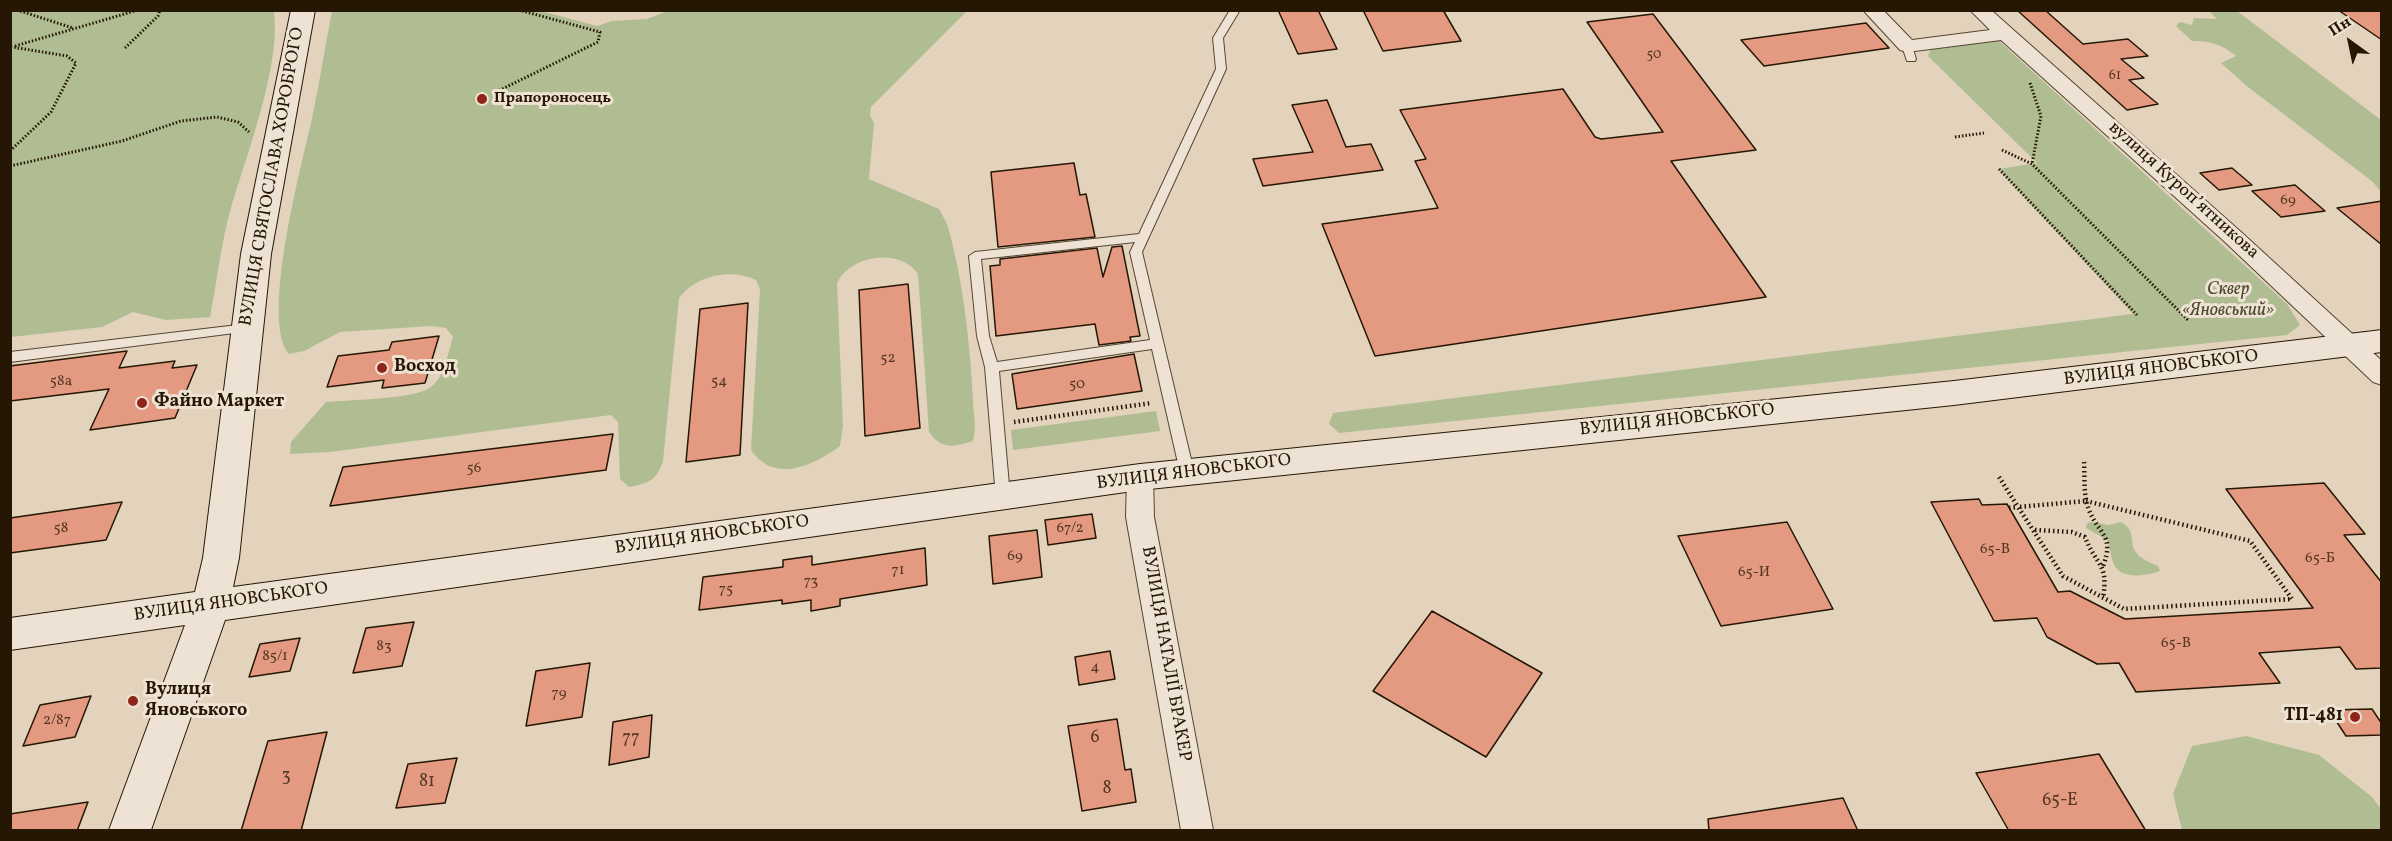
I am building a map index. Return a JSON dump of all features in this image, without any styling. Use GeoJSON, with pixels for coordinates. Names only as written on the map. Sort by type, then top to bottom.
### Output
{"type":"FeatureCollection","features":[{"type":"Feature","properties":{"kind":"main road","name":"ВУЛИЦЯ СВЯТОСЛАВА ХОРОБРОГО"},"geometry":{"type":"LineString","coordinates":[[130,831],[211,606],[221,558],[256,254],[303,10]]}},
{"type":"Feature","properties":{"kind":"main road","name":"ВУЛИЦЯ ЯНОВСЬКОГО"},"geometry":{"type":"LineString","coordinates":[[10,634],[1140,477],[1954,393],[2382,342]]}},
{"type":"Feature","properties":{"kind":"street"},"geometry":{"type":"LineString","coordinates":[[1872,10],[1909,53],[2005,34]]}},
{"type":"Feature","properties":{"kind":"street","name":"вулиця Куропʼятникова"},"geometry":{"type":"LineString","coordinates":[[1979,10],[2113,127],[2382,376]]}},
{"type":"Feature","properties":{"kind":"street","name":"ВУЛИЦЯ НАТАЛІЇ БРАКЕР"},"geometry":{"type":"LineString","coordinates":[[1140,477],[1140,517],[1197,831]]}},
{"type":"Feature","properties":{"kind":"lane"},"geometry":{"type":"LineString","coordinates":[[1187,472],[1136,252],[1221,69],[1218,38],[1235,10]]}},
{"type":"Feature","properties":{"kind":"lane"},"geometry":{"type":"LineString","coordinates":[[1003,497],[992,367],[982,336],[975,256],[1143,237]]}},
{"type":"Feature","properties":{"kind":"lane"},"geometry":{"type":"LineString","coordinates":[[10,357],[246,328]]}},
{"type":"Feature","properties":{"kind":"lane"},"geometry":{"type":"LineString","coordinates":[[992,367],[1158,344]]}},
{"type":"Feature","properties":{"kind":"path"},"geometry":{"type":"LineString","coordinates":[[16,10],[74,28]]}},
{"type":"Feature","properties":{"kind":"path"},"geometry":{"type":"LineString","coordinates":[[11,47],[138,10]]}},
{"type":"Feature","properties":{"kind":"path"},"geometry":{"type":"LineString","coordinates":[[125,48],[158,16],[160,10]]}},
{"type":"Feature","properties":{"kind":"path"},"geometry":{"type":"LineString","coordinates":[[496,92],[598,42],[600,32],[519,10]]}},
{"type":"Feature","properties":{"kind":"path"},"geometry":{"type":"LineString","coordinates":[[10,151],[51,112],[76,63],[67,56],[11,47]]}},
{"type":"Feature","properties":{"kind":"path"},"geometry":{"type":"LineString","coordinates":[[2027,74],[2041,116],[2032,164]]}},
{"type":"Feature","properties":{"kind":"path"},"geometry":{"type":"LineString","coordinates":[[10,166],[122,141],[181,121],[217,117],[238,122],[249,132]]}},
{"type":"Feature","properties":{"kind":"path"},"geometry":{"type":"LineString","coordinates":[[1955,137],[1984,133]]}},
{"type":"Feature","properties":{"kind":"path"},"geometry":{"type":"LineString","coordinates":[[2002,150],[2032,164],[2189,321]]}},
{"type":"Feature","properties":{"kind":"path"},"geometry":{"type":"LineString","coordinates":[[1999,169],[2137,315]]}},
{"type":"Feature","properties":{"kind":"path"},"geometry":{"type":"LineString","coordinates":[[998,424],[1171,400]]}},
{"type":"Feature","properties":{"kind":"path"},"geometry":{"type":"LineString","coordinates":[[2084,462],[2086,501],[2097,523],[2109,539],[2110,547],[2103,566]]}},
{"type":"Feature","properties":{"kind":"path"},"geometry":{"type":"LineString","coordinates":[[1999,477],[2021,508],[2063,576],[2124,609],[2292,599],[2250,541],[2086,501],[2021,508],[2009,508]]}},
{"type":"Feature","properties":{"kind":"path"},"geometry":{"type":"LineString","coordinates":[[2034,530],[2079,533],[2089,540],[2091,553],[2103,566],[2106,580],[2103,598]]}},
{"type":"Feature","properties":{"kind":"green space"},"geometry":{"type":"Polygon","coordinates":[[[10,11],[274,11],[275,33],[268,83],[231,208],[210,317],[166,320],[133,312],[102,327],[11,337],[10,11]]]}},
{"type":"Feature","properties":{"kind":"green space"},"geometry":{"type":"Polygon","coordinates":[[[332,11],[541,11],[597,26],[612,21],[647,19],[668,11],[967,11],[871,107],[870,115],[874,123],[869,179],[939,209],[947,224],[953,245],[968,334],[975,425],[973,441],[949,446],[938,442],[929,432],[918,274],[910,265],[900,260],[876,258],[853,266],[843,273],[837,283],[843,426],[840,446],[806,465],[782,469],[771,467],[751,450],[760,289],[756,280],[746,276],[725,274],[704,279],[686,290],[679,298],[663,461],[655,477],[647,482],[629,487],[620,479],[618,422],[611,415],[330,452],[290,454],[291,442],[326,402],[412,394],[431,387],[440,377],[453,337],[446,328],[431,326],[340,332],[304,351],[289,354],[281,336],[279,310],[285,243],[314,109],[332,11]]]}},
{"type":"Feature","properties":{"kind":"green space"},"geometry":{"type":"Polygon","coordinates":[[[2209,11],[2237,11],[2381,120],[2381,192],[2373,182],[2248,87],[2221,63],[2236,56],[2216,44],[2192,41],[2176,26],[2180,22],[2192,25],[2194,18],[2217,19],[2209,11]]]}},
{"type":"Feature","properties":{"kind":"green space","name":"Сквер «Яновський»"},"geometry":{"type":"Polygon","coordinates":[[[1998,40],[2287,304],[2300,325],[2287,335],[1339,433],[1329,424],[1333,413],[2133,314],[1998,169],[2037,163],[1928,56],[1931,49],[1998,40]]]}},
{"type":"Feature","properties":{"kind":"green space"},"geometry":{"type":"Polygon","coordinates":[[[1156,411],[1160,431],[1013,450],[1011,430],[1156,411]]]}},
{"type":"Feature","properties":{"kind":"green space"},"geometry":{"type":"Polygon","coordinates":[[[2121,522],[2131,532],[2134,548],[2138,554],[2158,566],[2160,571],[2141,575],[2122,573],[2114,564],[2107,540],[2086,528],[2087,523],[2109,525],[2121,522]]]}},
{"type":"Feature","properties":{"kind":"green space"},"geometry":{"type":"Polygon","coordinates":[[[2246,736],[2319,755],[2372,797],[2381,809],[2381,830],[2182,830],[2173,794],[2192,746],[2246,736]]]}},
{"type":"Feature","properties":{"kind":"building"},"geometry":{"type":"Polygon","coordinates":[[[1278,10],[1318,10],[1337,49],[1298,54],[1278,10]]]}},
{"type":"Feature","properties":{"kind":"building"},"geometry":{"type":"Polygon","coordinates":[[[1363,10],[1443,10],[1461,41],[1383,51],[1363,10]]]}},
{"type":"Feature","properties":{"kind":"building"},"geometry":{"type":"Polygon","coordinates":[[[2017,10],[2045,10],[2083,44],[2128,39],[2148,56],[2121,59],[2144,78],[2129,80],[2158,104],[2127,110],[2017,10]]]}},
{"type":"Feature","properties":{"kind":"building"},"geometry":{"type":"Polygon","coordinates":[[[2338,10],[2382,10],[2382,40],[2338,10]]]}},
{"type":"Feature","properties":{"kind":"building"},"geometry":{"type":"Polygon","coordinates":[[[1653,14],[1756,150],[1671,161],[1766,297],[1375,356],[1322,224],[1438,208],[1415,161],[1426,159],[1400,110],[1563,89],[1595,137],[1601,139],[1663,132],[1587,22],[1653,14]]]}},
{"type":"Feature","properties":{"kind":"building"},"geometry":{"type":"Polygon","coordinates":[[[1866,23],[1889,48],[1764,66],[1741,40],[1866,23]]]}},
{"type":"Feature","properties":{"kind":"building"},"geometry":{"type":"Polygon","coordinates":[[[1327,100],[1346,147],[1371,144],[1383,170],[1263,186],[1253,159],[1313,152],[1292,105],[1327,100]]]}},
{"type":"Feature","properties":{"kind":"building"},"geometry":{"type":"Polygon","coordinates":[[[1074,163],[1080,195],[1086,194],[1095,237],[998,247],[991,172],[1074,163]]]}},
{"type":"Feature","properties":{"kind":"building"},"geometry":{"type":"Polygon","coordinates":[[[2232,168],[2252,185],[2219,190],[2200,173],[2232,168]]]}},
{"type":"Feature","properties":{"kind":"building"},"geometry":{"type":"Polygon","coordinates":[[[2295,185],[2325,211],[2281,217],[2252,191],[2295,185]]]}},
{"type":"Feature","properties":{"kind":"building"},"geometry":{"type":"Polygon","coordinates":[[[2382,201],[2382,245],[2337,208],[2382,201]]]}},
{"type":"Feature","properties":{"kind":"building"},"geometry":{"type":"Polygon","coordinates":[[[1122,246],[1140,336],[1130,337],[1131,341],[1099,345],[1095,324],[996,336],[990,266],[1000,265],[1000,259],[1097,248],[1103,277],[1112,247],[1122,246]]]}},
{"type":"Feature","properties":{"kind":"building"},"geometry":{"type":"Polygon","coordinates":[[[908,284],[920,428],[865,436],[859,290],[908,284]]]}},
{"type":"Feature","properties":{"kind":"building"},"geometry":{"type":"Polygon","coordinates":[[[748,303],[740,455],[686,462],[700,309],[748,303]]]}},
{"type":"Feature","properties":{"kind":"building","name":"Восход"},"geometry":{"type":"Polygon","coordinates":[[[439,336],[425,383],[382,388],[384,380],[327,387],[338,356],[389,350],[392,342],[439,336]]]}},
{"type":"Feature","properties":{"kind":"building"},"geometry":{"type":"Polygon","coordinates":[[[127,351],[119,368],[175,361],[172,368],[197,365],[175,418],[90,430],[109,389],[10,401],[10,366],[127,351]]]}},
{"type":"Feature","properties":{"kind":"building"},"geometry":{"type":"Polygon","coordinates":[[[1134,354],[1142,391],[1017,409],[1012,374],[1134,354]]]}},
{"type":"Feature","properties":{"kind":"building"},"geometry":{"type":"Polygon","coordinates":[[[613,434],[606,470],[330,506],[343,467],[613,434]]]}},
{"type":"Feature","properties":{"kind":"building"},"geometry":{"type":"Polygon","coordinates":[[[2324,483],[2365,534],[2344,535],[2382,583],[2382,668],[2356,669],[2340,647],[2259,653],[2280,683],[2136,692],[2119,663],[2097,664],[2047,637],[2037,618],[1994,621],[1931,502],[1979,499],[1982,505],[2007,504],[2058,592],[2070,591],[2125,619],[2313,608],[2226,489],[2324,483]]]}},
{"type":"Feature","properties":{"kind":"building"},"geometry":{"type":"Polygon","coordinates":[[[122,502],[106,540],[10,553],[10,518],[122,502]]]}},
{"type":"Feature","properties":{"kind":"building"},"geometry":{"type":"Polygon","coordinates":[[[1092,514],[1096,538],[1048,545],[1045,520],[1092,514]]]}},
{"type":"Feature","properties":{"kind":"building"},"geometry":{"type":"Polygon","coordinates":[[[1787,522],[1833,609],[1721,626],[1678,536],[1787,522]]]}},
{"type":"Feature","properties":{"kind":"building"},"geometry":{"type":"Polygon","coordinates":[[[1037,530],[1042,577],[993,584],[989,536],[1037,530]]]}},
{"type":"Feature","properties":{"kind":"building"},"geometry":{"type":"Polygon","coordinates":[[[925,548],[927,585],[840,599],[840,606],[811,611],[811,600],[782,604],[782,600],[699,610],[703,577],[783,567],[783,560],[812,556],[812,565],[925,548]]]}},
{"type":"Feature","properties":{"kind":"building"},"geometry":{"type":"Polygon","coordinates":[[[1432,611],[1542,673],[1486,757],[1373,691],[1432,611]]]}},
{"type":"Feature","properties":{"kind":"building"},"geometry":{"type":"Polygon","coordinates":[[[414,622],[402,666],[353,673],[366,628],[414,622]]]}},
{"type":"Feature","properties":{"kind":"building"},"geometry":{"type":"Polygon","coordinates":[[[300,638],[290,671],[249,677],[260,644],[300,638]]]}},
{"type":"Feature","properties":{"kind":"building"},"geometry":{"type":"Polygon","coordinates":[[[1110,651],[1115,679],[1079,685],[1075,657],[1110,651]]]}},
{"type":"Feature","properties":{"kind":"building"},"geometry":{"type":"Polygon","coordinates":[[[590,663],[582,717],[526,726],[536,671],[590,663]]]}},
{"type":"Feature","properties":{"kind":"building"},"geometry":{"type":"Polygon","coordinates":[[[91,696],[75,737],[23,746],[40,705],[91,696]]]}},
{"type":"Feature","properties":{"kind":"building","name":"ТП-481"},"geometry":{"type":"Polygon","coordinates":[[[2372,709],[2382,724],[2382,735],[2346,736],[2329,710],[2372,709]]]}},
{"type":"Feature","properties":{"kind":"building"},"geometry":{"type":"Polygon","coordinates":[[[652,715],[649,757],[609,765],[613,722],[652,715]]]}},
{"type":"Feature","properties":{"kind":"building"},"geometry":{"type":"Polygon","coordinates":[[[1117,719],[1125,770],[1131,769],[1136,802],[1082,811],[1068,726],[1117,719]]]}},
{"type":"Feature","properties":{"kind":"building"},"geometry":{"type":"Polygon","coordinates":[[[327,732],[301,831],[241,831],[268,741],[327,732]]]}},
{"type":"Feature","properties":{"kind":"building"},"geometry":{"type":"Polygon","coordinates":[[[2099,754],[2146,831],[2009,831],[1976,773],[2099,754]]]}},
{"type":"Feature","properties":{"kind":"building"},"geometry":{"type":"Polygon","coordinates":[[[457,758],[445,803],[396,808],[408,764],[457,758]]]}},
{"type":"Feature","properties":{"kind":"building"},"geometry":{"type":"Polygon","coordinates":[[[1843,798],[1858,831],[1709,831],[1708,819],[1843,798]]]}},
{"type":"Feature","properties":{"kind":"building"},"geometry":{"type":"Polygon","coordinates":[[[88,802],[77,831],[10,831],[10,814],[88,802]]]}},
{"type":"Feature","properties":{"kind":"place","name":"Прапороносець"},"geometry":{"type":"Point","coordinates":[482,99]}},
{"type":"Feature","properties":{"kind":"place","name":"Восход"},"geometry":{"type":"Point","coordinates":[382,368]}},
{"type":"Feature","properties":{"kind":"place","name":"Файно Маркет"},"geometry":{"type":"Point","coordinates":[142,403]}},
{"type":"Feature","properties":{"kind":"place","name":"Вулиця Яновського"},"geometry":{"type":"Point","coordinates":[133,701]}},
{"type":"Feature","properties":{"kind":"place","name":"ТП-481"},"geometry":{"type":"Point","coordinates":[2355,717]}}]}
